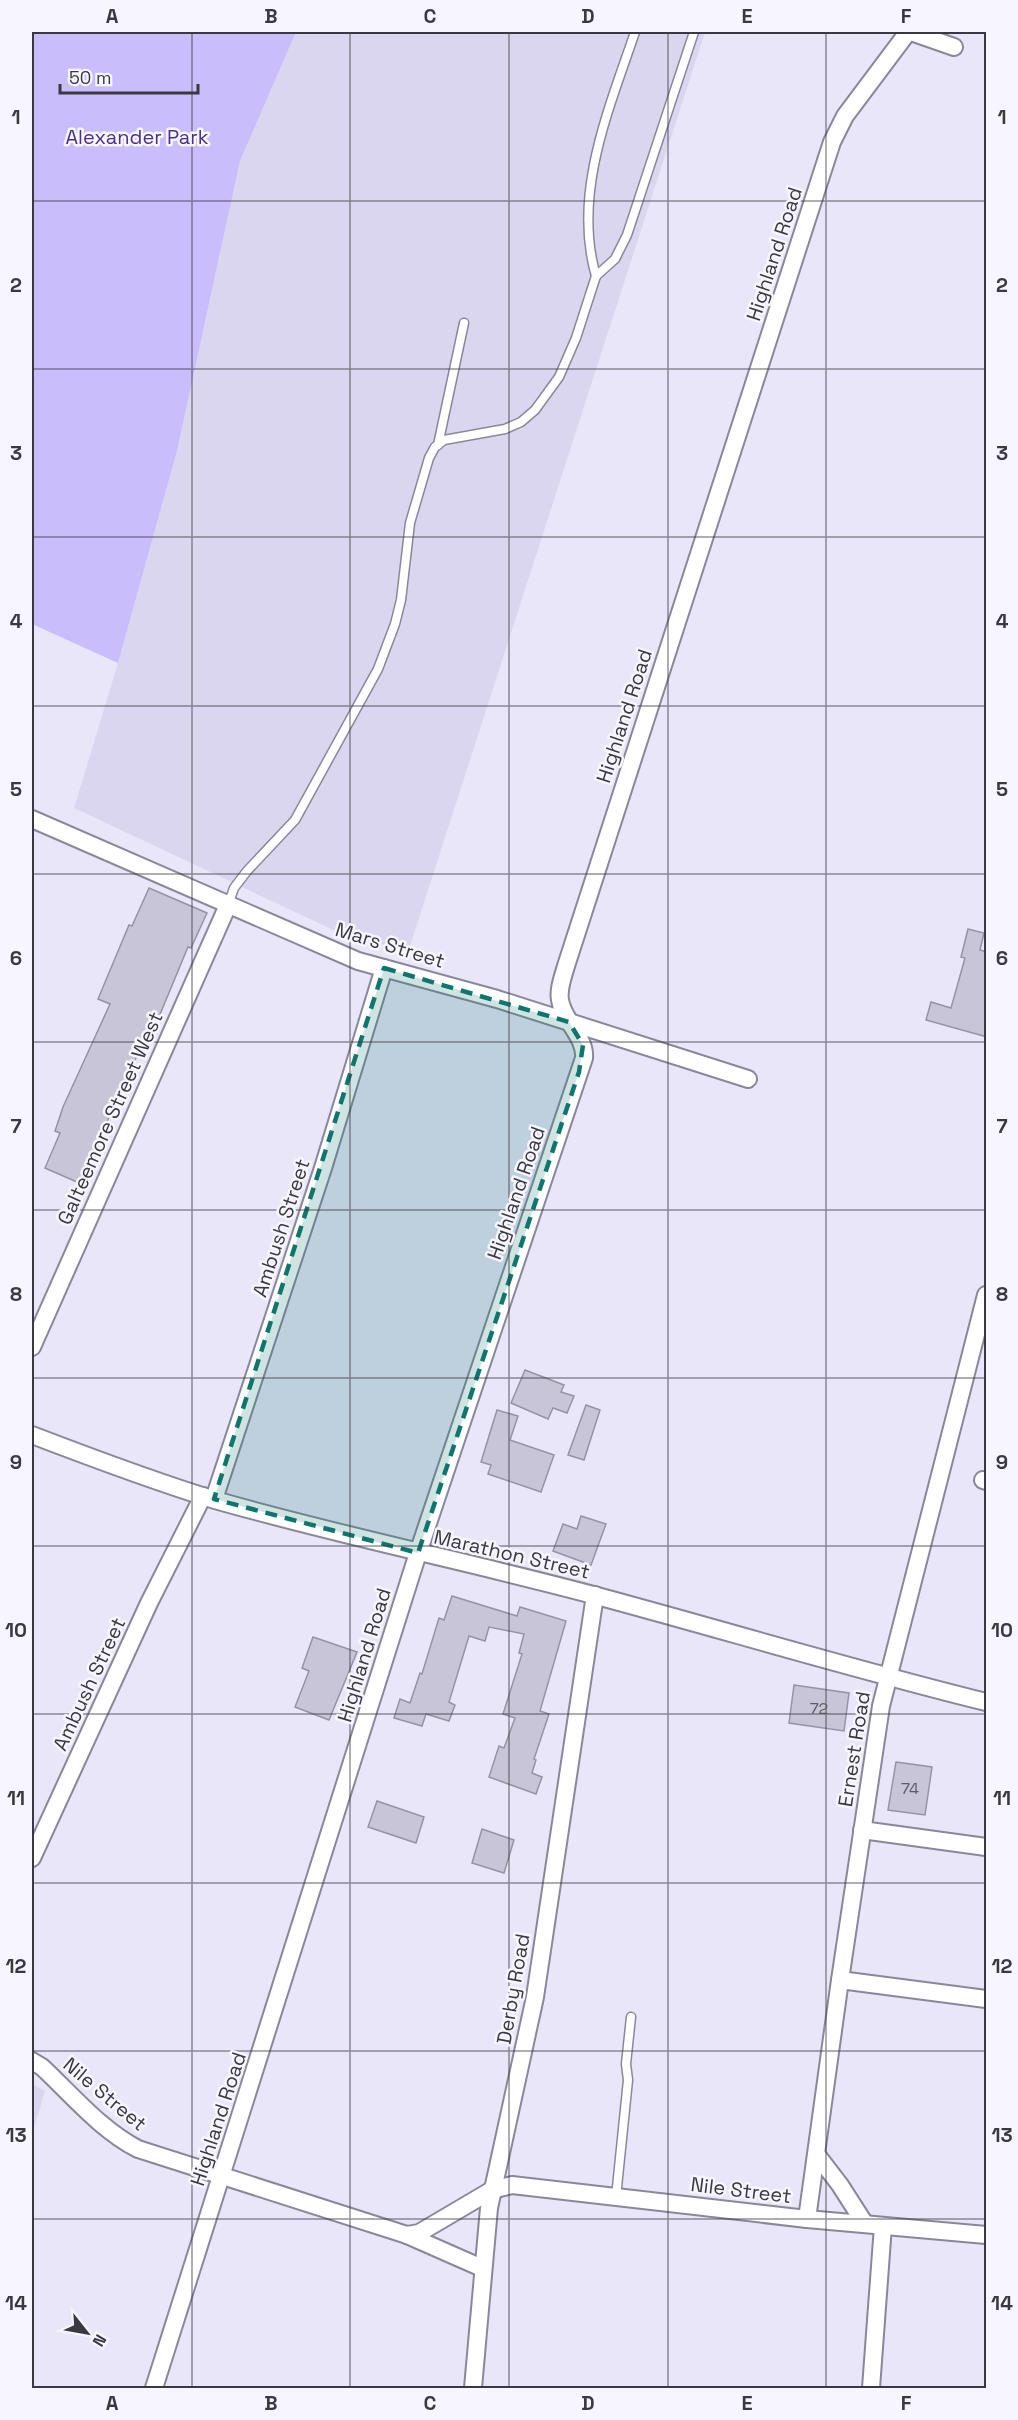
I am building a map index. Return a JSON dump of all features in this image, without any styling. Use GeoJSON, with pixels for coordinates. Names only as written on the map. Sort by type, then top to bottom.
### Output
{"type":"FeatureCollection","features":[{"type":"Feature","properties":{"kind":"street"},"geometry":{"type":"LineString","coordinates":[[909,32],[954,47]]}},
{"type":"Feature","properties":{"kind":"street","name":"Highland Road"},"geometry":{"type":"LineString","coordinates":[[154,2388],[418,1553],[584,1058],[583,1045],[568,1022],[559,994],[566,966],[832,142],[845,116],[909,32]]}},
{"type":"Feature","properties":{"kind":"street","name":"Mars Street"},"geometry":{"type":"LineString","coordinates":[[32,820],[338,953],[384,968],[447,984],[748,1079]]}},
{"type":"Feature","properties":{"kind":"street","name":"Galteemore Street West"},"geometry":{"type":"LineString","coordinates":[[32,1347],[228,905]]}},
{"type":"Feature","properties":{"kind":"street","name":"Ambush Street"},"geometry":{"type":"LineString","coordinates":[[32,1858],[149,1603],[208,1497],[323,1168],[384,968]]}},
{"type":"Feature","properties":{"kind":"street","name":"Ernest Road"},"geometry":{"type":"LineString","coordinates":[[807,2219],[862,1830],[887,1677],[987,1295]]}},
{"type":"Feature","properties":{"kind":"street","name":"Marathon Street"},"geometry":{"type":"LineString","coordinates":[[32,1435],[143,1477],[208,1497],[418,1553],[595,1595],[887,1677],[987,1702]]}},
{"type":"Feature","properties":{"kind":"street","name":"Derby Road"},"geometry":{"type":"LineString","coordinates":[[473,2388],[482,2268],[492,2190],[535,1997],[595,1595]]}},
{"type":"Feature","properties":{"kind":"street"},"geometry":{"type":"LineString","coordinates":[[862,1830],[987,1847]]}},
{"type":"Feature","properties":{"kind":"street"},"geometry":{"type":"LineString","coordinates":[[840,1980],[987,1999]]}},
{"type":"Feature","properties":{"kind":"street","name":"Nile Street"},"geometry":{"type":"LineString","coordinates":[[37,2064],[126,2143],[154,2155],[407,2235],[482,2268]]}},
{"type":"Feature","properties":{"kind":"street"},"geometry":{"type":"LineString","coordinates":[[817,2155],[865,2224]]}},
{"type":"Feature","properties":{"kind":"street","name":"Nile Street"},"geometry":{"type":"LineString","coordinates":[[492,2190],[512,2185],[807,2219],[987,2235]]}},
{"type":"Feature","properties":{"kind":"street"},"geometry":{"type":"LineString","coordinates":[[407,2235],[419,2233],[492,2190]]}},
{"type":"Feature","properties":{"kind":"street"},"geometry":{"type":"LineString","coordinates":[[871,2388],[883,2226]]}},
{"type":"Feature","properties":{"kind":"lane"},"geometry":{"type":"LineString","coordinates":[[596,276],[589,250],[588,234],[593,170],[601,137],[635,32]]}},
{"type":"Feature","properties":{"kind":"lane"},"geometry":{"type":"LineString","coordinates":[[228,905],[234,888],[247,871],[295,820],[302,809],[388,647],[401,600],[410,523],[429,458],[444,440],[505,429],[521,422],[535,410],[559,377],[576,338],[596,276],[615,259],[627,235],[694,32]]}},
{"type":"Feature","properties":{"kind":"lane"},"geometry":{"type":"LineString","coordinates":[[438,445],[464,322]]}},
{"type":"Feature","properties":{"kind":"lane"},"geometry":{"type":"LineString","coordinates":[[616,2197],[628,2080],[626,2064],[631,2017]]}},
{"type":"Feature","properties":{"kind":"highlighted area"},"geometry":{"type":"Polygon","coordinates":[[[384,968],[569,1022],[583,1045],[579,1072],[418,1553],[214,1499],[384,968]]]}},
{"type":"Feature","properties":{"kind":"shaded area"},"geometry":{"type":"Polygon","coordinates":[[[296,32],[705,32],[410,946],[361,943],[74,808],[118,663],[177,451],[240,161],[296,32]]]}},
{"type":"Feature","properties":{"kind":"shaded area"},"geometry":{"type":"Polygon","coordinates":[[[32,2084],[45,2091],[32,2135],[32,2084]]]}},
{"type":"Feature","properties":{"kind":"green space","name":"Alexander Park"},"geometry":{"type":"Polygon","coordinates":[[[32,32],[296,32],[240,161],[177,451],[118,663],[32,624],[32,32]]]}},
{"type":"Feature","properties":{"kind":"building"},"geometry":{"type":"Polygon","coordinates":[[[149,888],[207,913],[191,948],[188,947],[156,1024],[151,1023],[132,1064],[95,1150],[100,1152],[86,1186],[45,1168],[60,1133],[55,1131],[63,1107],[110,1004],[98,999],[129,925],[132,926],[149,888]]]}},
{"type":"Feature","properties":{"kind":"building"},"geometry":{"type":"Polygon","coordinates":[[[968,929],[984,933],[980,950],[987,952],[987,1037],[926,1020],[931,1002],[951,1008],[965,958],[961,957],[968,929]]]}},
{"type":"Feature","properties":{"kind":"building"},"geometry":{"type":"Polygon","coordinates":[[[525,1370],[564,1385],[561,1392],[574,1396],[567,1413],[553,1408],[548,1419],[511,1403],[525,1370]]]}},
{"type":"Feature","properties":{"kind":"building"},"geometry":{"type":"Polygon","coordinates":[[[586,1405],[600,1410],[584,1460],[568,1455],[586,1405]]]}},
{"type":"Feature","properties":{"kind":"building"},"geometry":{"type":"Polygon","coordinates":[[[497,1410],[518,1416],[510,1440],[554,1455],[541,1492],[488,1474],[491,1465],[481,1462],[497,1410]]]}},
{"type":"Feature","properties":{"kind":"building"},"geometry":{"type":"Polygon","coordinates":[[[581,1516],[606,1524],[591,1565],[553,1551],[563,1524],[577,1529],[581,1516]]]}},
{"type":"Feature","properties":{"kind":"building"},"geometry":{"type":"Polygon","coordinates":[[[452,1596],[517,1616],[520,1607],[566,1621],[540,1711],[549,1714],[534,1759],[536,1760],[532,1773],[542,1777],[536,1794],[489,1777],[499,1746],[504,1748],[515,1718],[503,1714],[522,1654],[519,1653],[524,1634],[489,1627],[485,1641],[469,1636],[449,1702],[455,1705],[449,1721],[426,1714],[422,1726],[394,1718],[400,1699],[410,1703],[420,1673],[422,1674],[439,1618],[444,1620],[452,1596]]]}},
{"type":"Feature","properties":{"kind":"building"},"geometry":{"type":"Polygon","coordinates":[[[313,1637],[357,1652],[329,1720],[295,1707],[309,1671],[302,1668],[313,1637]]]}},
{"type":"Feature","properties":{"kind":"building"},"geometry":{"type":"Polygon","coordinates":[[[794,1685],[849,1693],[844,1731],[789,1723],[794,1685]]]}},
{"type":"Feature","properties":{"kind":"building"},"geometry":{"type":"Polygon","coordinates":[[[896,1762],[932,1767],[925,1815],[888,1810],[896,1762]]]}},
{"type":"Feature","properties":{"kind":"building"},"geometry":{"type":"Polygon","coordinates":[[[377,1801],[424,1817],[416,1843],[368,1827],[377,1801]]]}},
{"type":"Feature","properties":{"kind":"building"},"geometry":{"type":"Polygon","coordinates":[[[482,1829],[514,1840],[504,1873],[472,1863],[482,1829]]]}}]}
